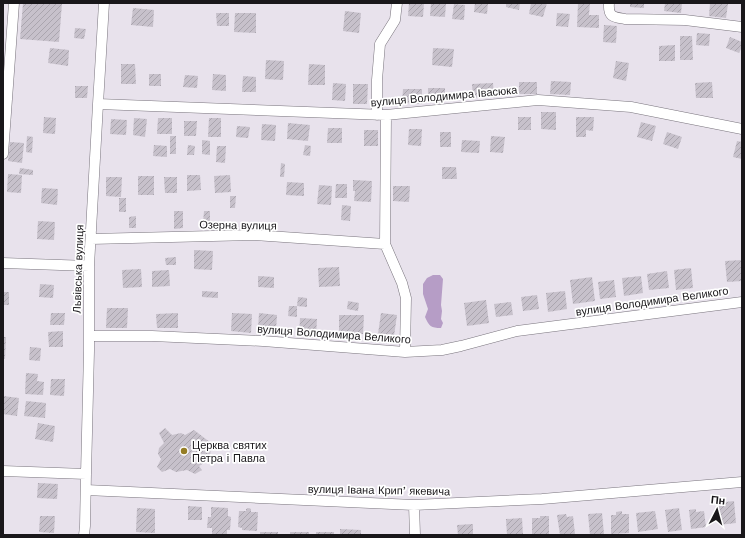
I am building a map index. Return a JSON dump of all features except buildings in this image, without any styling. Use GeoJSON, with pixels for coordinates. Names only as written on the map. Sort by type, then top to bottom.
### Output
{"type":"FeatureCollection","features":[{"type":"Feature","properties":{"kind":"street"},"geometry":{"type":"LineString","coordinates":[[3,154],[14,3]]}},
{"type":"Feature","properties":{"kind":"street","name":"Львівська вулиця"},"geometry":{"type":"LineString","coordinates":[[84,535],[89,336],[89,266],[104,3]]}},
{"type":"Feature","properties":{"kind":"street"},"geometry":{"type":"LineString","coordinates":[[397,3],[395,20],[380,44],[377,80],[382,115],[385,244],[402,283],[406,298],[405,352]]}},
{"type":"Feature","properties":{"kind":"street"},"geometry":{"type":"LineString","coordinates":[[609,3],[610,13],[616,18],[685,20],[742,27]]}},
{"type":"Feature","properties":{"kind":"street","name":"вулиця Володимира Івасюка"},"geometry":{"type":"LineString","coordinates":[[98,104],[382,115],[538,100],[631,107],[742,129]]}},
{"type":"Feature","properties":{"kind":"street","name":"Озерна вулиця"},"geometry":{"type":"LineString","coordinates":[[91,239],[253,235],[385,244]]}},
{"type":"Feature","properties":{"kind":"street"},"geometry":{"type":"LineString","coordinates":[[3,264],[89,266]]}},
{"type":"Feature","properties":{"kind":"street","name":"вулиця Володимира Великого"},"geometry":{"type":"LineString","coordinates":[[89,336],[152,336],[256,341],[405,352],[442,350],[517,331],[742,302]]}},
{"type":"Feature","properties":{"kind":"street"},"geometry":{"type":"LineString","coordinates":[[3,471],[86,474]]}},
{"type":"Feature","properties":{"kind":"street","name":"вулиця Івана Крипʼякевича"},"geometry":{"type":"LineString","coordinates":[[86,490],[414,505],[542,499],[742,482]]}},
{"type":"Feature","properties":{"kind":"street"},"geometry":{"type":"LineString","coordinates":[[414,505],[415,535]]}},
{"type":"Feature","properties":{"kind":"shaded area"},"geometry":{"type":"Polygon","coordinates":[[[433,275],[440,275],[443,279],[441,319],[443,323],[441,328],[431,326],[425,317],[428,309],[423,294],[423,284],[427,278],[433,275]]]}},
{"type":"Feature","properties":{"kind":"place","name":"Церква святих Петра і Павла"},"geometry":{"type":"Point","coordinates":[184,451]}}]}
